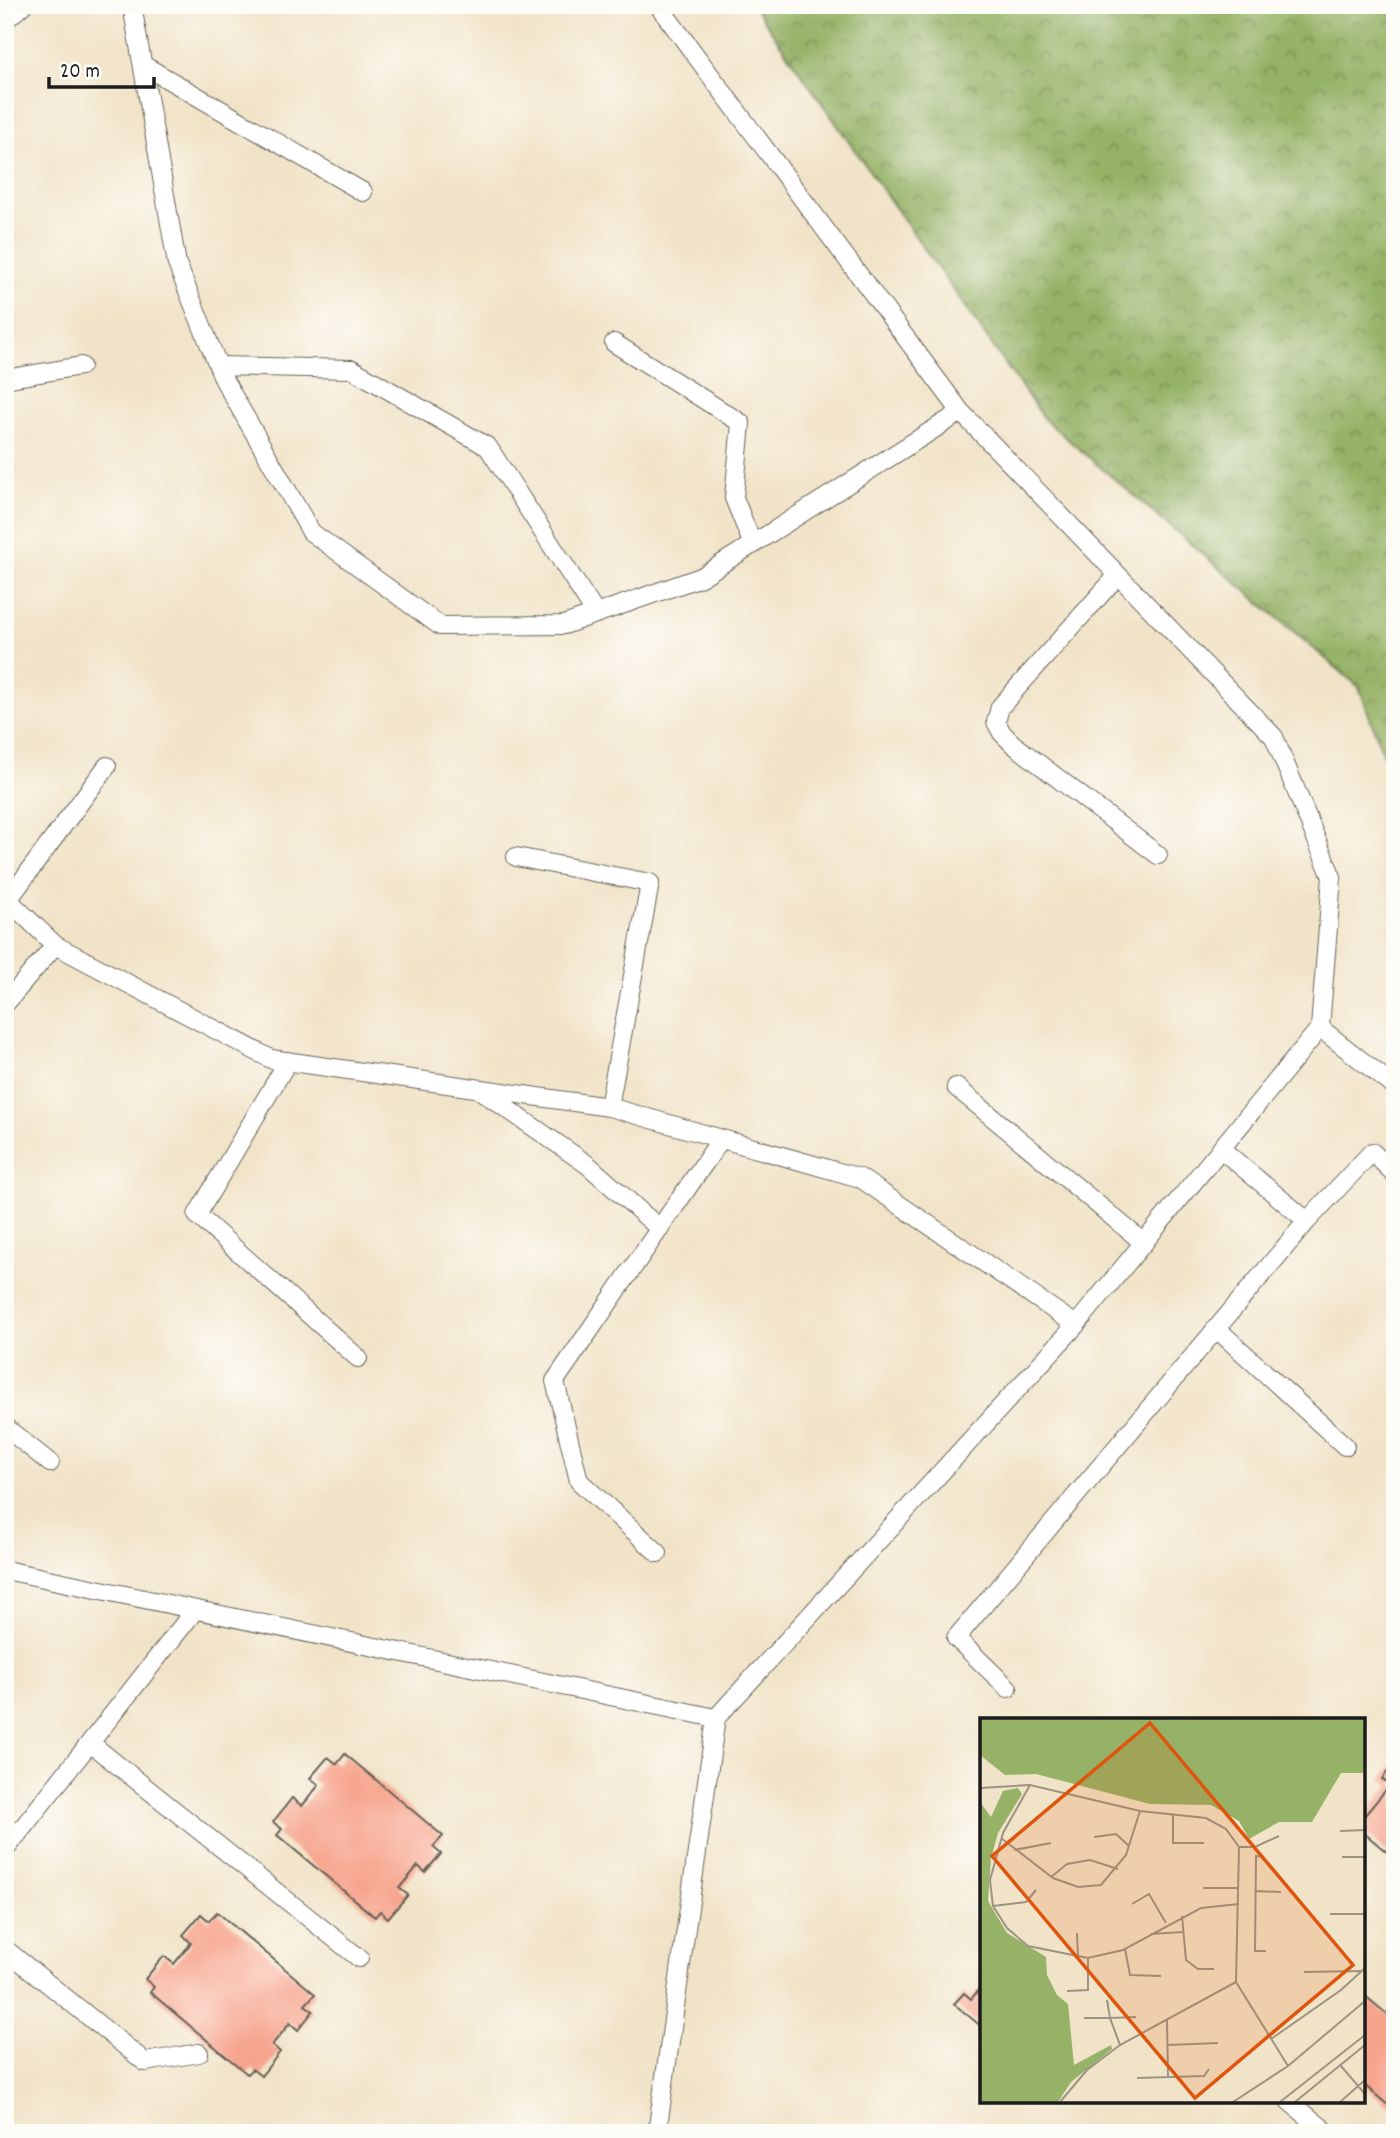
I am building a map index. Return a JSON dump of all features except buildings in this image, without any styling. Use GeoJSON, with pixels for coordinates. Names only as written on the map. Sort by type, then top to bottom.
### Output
{"type":"FeatureCollection","features":[{"type":"Feature","properties":{"kind":"lane"},"geometry":{"type":"LineString","coordinates":[[5,20],[23,5]]}},
{"type":"Feature","properties":{"kind":"lane"},"geometry":{"type":"LineString","coordinates":[[132,5],[177,264],[224,380],[311,532],[440,626],[564,625],[701,577],[961,412]]}},
{"type":"Feature","properties":{"kind":"lane"},"geometry":{"type":"LineString","coordinates":[[657,2133],[716,1718],[1076,1325],[1320,1028],[1332,877],[1274,737],[961,412],[658,5]]}},
{"type":"Feature","properties":{"kind":"lane"},"geometry":{"type":"LineString","coordinates":[[143,65],[363,192]]}},
{"type":"Feature","properties":{"kind":"lane"},"geometry":{"type":"LineString","coordinates":[[614,343],[741,423],[734,498],[753,545]]}},
{"type":"Feature","properties":{"kind":"lane"},"geometry":{"type":"LineString","coordinates":[[5,379],[81,366]]}},
{"type":"Feature","properties":{"kind":"lane"},"geometry":{"type":"LineString","coordinates":[[218,366],[352,369],[488,447],[596,614]]}},
{"type":"Feature","properties":{"kind":"lane"},"geometry":{"type":"LineString","coordinates":[[1118,575],[1000,707],[996,722],[1013,744],[1158,855]]}},
{"type":"Feature","properties":{"kind":"lane"},"geometry":{"type":"LineString","coordinates":[[107,766],[7,898],[55,945],[271,1059],[609,1107],[860,1178],[1076,1325]]}},
{"type":"Feature","properties":{"kind":"lane"},"geometry":{"type":"LineString","coordinates":[[516,857],[650,883],[609,1107]]}},
{"type":"Feature","properties":{"kind":"lane"},"geometry":{"type":"LineString","coordinates":[[5,1003],[55,945]]}},
{"type":"Feature","properties":{"kind":"lane"},"geometry":{"type":"LineString","coordinates":[[1320,1028],[1395,1087]]}},
{"type":"Feature","properties":{"kind":"lane"},"geometry":{"type":"LineString","coordinates":[[288,1061],[197,1215],[358,1359]]}},
{"type":"Feature","properties":{"kind":"lane"},"geometry":{"type":"LineString","coordinates":[[956,1087],[1144,1242]]}},
{"type":"Feature","properties":{"kind":"lane"},"geometry":{"type":"LineString","coordinates":[[477,1088],[588,1166],[660,1229]]}},
{"type":"Feature","properties":{"kind":"lane"},"geometry":{"type":"LineString","coordinates":[[658,1553],[579,1481],[555,1381],[721,1139]]}},
{"type":"Feature","properties":{"kind":"lane"},"geometry":{"type":"LineString","coordinates":[[1221,1149],[1307,1220]]}},
{"type":"Feature","properties":{"kind":"lane"},"geometry":{"type":"LineString","coordinates":[[1008,1688],[956,1638],[1307,1220],[1372,1152],[1395,1174]]}},
{"type":"Feature","properties":{"kind":"lane"},"geometry":{"type":"LineString","coordinates":[[1216,1328],[1345,1446]]}},
{"type":"Feature","properties":{"kind":"lane"},"geometry":{"type":"LineString","coordinates":[[5,1427],[50,1463]]}},
{"type":"Feature","properties":{"kind":"lane"},"geometry":{"type":"LineString","coordinates":[[5,1570],[716,1718]]}},
{"type":"Feature","properties":{"kind":"lane"},"geometry":{"type":"LineString","coordinates":[[5,1850],[195,1609]]}},
{"type":"Feature","properties":{"kind":"lane"},"geometry":{"type":"LineString","coordinates":[[90,1743],[359,1958]]}},
{"type":"Feature","properties":{"kind":"lane"},"geometry":{"type":"LineString","coordinates":[[5,1948],[145,2062],[199,2053]]}},
{"type":"Feature","properties":{"kind":"lane"},"geometry":{"type":"LineString","coordinates":[[1291,2103],[1328,2133]]}},
{"type":"Feature","properties":{"kind":"green space"},"geometry":{"type":"Polygon","coordinates":[[[753,5],[1395,5],[1395,787],[1359,687],[1044,419],[753,5]]]}}]}
